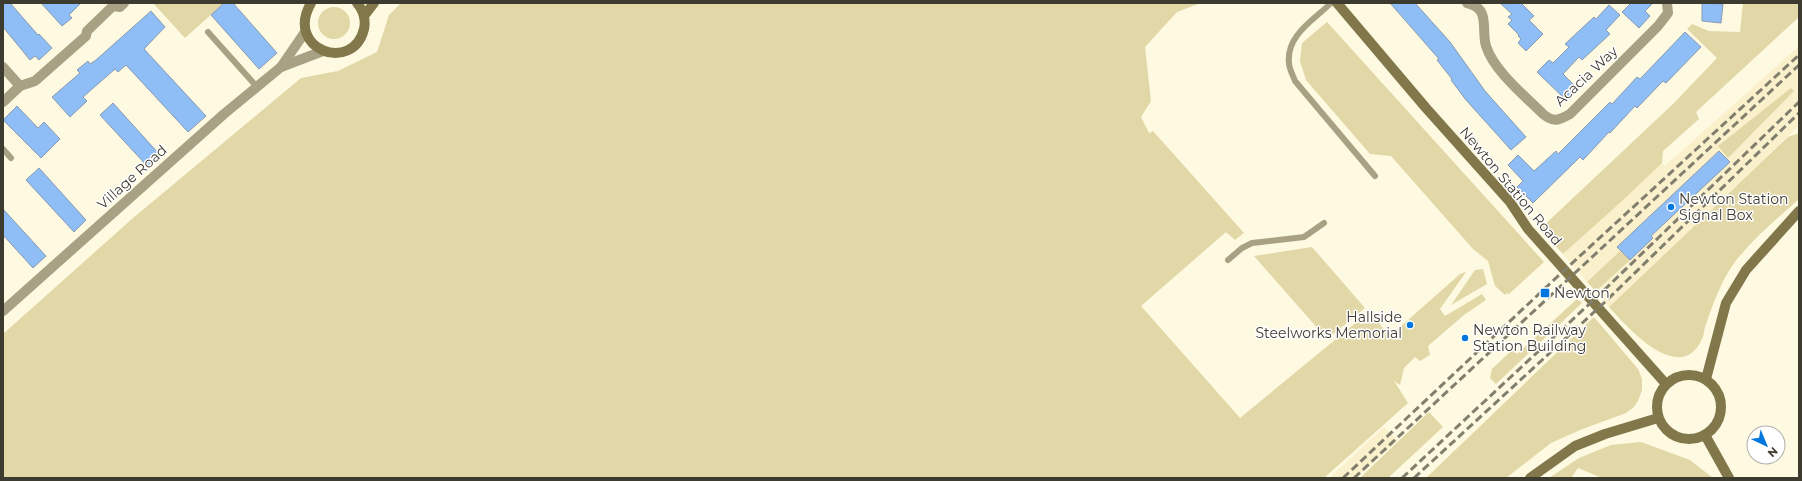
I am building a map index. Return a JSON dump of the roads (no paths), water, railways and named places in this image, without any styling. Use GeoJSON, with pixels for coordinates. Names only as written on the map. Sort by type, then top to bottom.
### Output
{"type":"FeatureCollection","features":[{"type":"Feature","properties":{"kind":"street"},"geometry":{"type":"LineString","coordinates":[[3,102],[20,86],[35,81],[86,36],[87,31],[113,6],[120,7],[124,3]]}},
{"type":"Feature","properties":{"kind":"street"},"geometry":{"type":"LineString","coordinates":[[300,3],[305,12]]}},
{"type":"Feature","properties":{"kind":"street"},"geometry":{"type":"LineString","coordinates":[[311,3],[305,12],[305,32],[312,44],[323,51],[333,53],[342,52],[351,48],[358,42],[362,34],[365,25],[364,16],[357,3]]}},
{"type":"Feature","properties":{"kind":"street"},"geometry":{"type":"LineString","coordinates":[[364,16],[374,3]]}},
{"type":"Feature","properties":{"kind":"street","name":"Newton Station Road"},"geometry":{"type":"LineString","coordinates":[[1337,3],[1426,108],[1510,202],[1528,229],[1666,384]]}},
{"type":"Feature","properties":{"kind":"street","name":"Acacia Way"},"geometry":{"type":"LineString","coordinates":[[1467,3],[1474,4],[1484,17],[1486,46],[1496,66],[1543,114],[1550,120],[1558,120],[1570,114],[1658,26],[1668,13],[1667,3]]}},
{"type":"Feature","properties":{"kind":"street","name":"Village Road"},"geometry":{"type":"LineString","coordinates":[[3,311],[224,114],[281,67],[305,32]]}},
{"type":"Feature","properties":{"kind":"street","name":"Village Road"},"geometry":{"type":"LineString","coordinates":[[281,67],[323,51]]}},
{"type":"Feature","properties":{"kind":"street"},"geometry":{"type":"LineString","coordinates":[[3,67],[20,86]]}},
{"type":"Feature","properties":{"kind":"street"},"geometry":{"type":"LineString","coordinates":[[1706,379],[1726,303],[1746,270],[1799,211]]}},
{"type":"Feature","properties":{"kind":"street"},"geometry":{"type":"LineString","coordinates":[[1687,374],[1697,375],[1706,379],[1717,391],[1721,404],[1720,415],[1715,427],[1705,435],[1694,440],[1680,438],[1667,431],[1658,418],[1656,408],[1659,394],[1666,384],[1677,377],[1687,374]]}},
{"type":"Feature","properties":{"kind":"street"},"geometry":{"type":"LineString","coordinates":[[1530,478],[1575,446],[1605,434],[1658,418]]}},
{"type":"Feature","properties":{"kind":"street"},"geometry":{"type":"LineString","coordinates":[[1705,435],[1729,478]]}},
{"type":"Feature","properties":{"kind":"lane"},"geometry":{"type":"LineString","coordinates":[[1330,3],[1301,29],[1291,45],[1289,63],[1295,81],[1375,176]]}},
{"type":"Feature","properties":{"kind":"lane"},"geometry":{"type":"LineString","coordinates":[[208,32],[257,87]]}},
{"type":"Feature","properties":{"kind":"lane"},"geometry":{"type":"LineString","coordinates":[[3,149],[11,158]]}},
{"type":"Feature","properties":{"kind":"lane"},"geometry":{"type":"LineString","coordinates":[[1228,260],[1242,248],[1252,243],[1304,237],[1324,223]]}},
{"type":"Feature","properties":{"kind":"railway"},"geometry":{"type":"LineString","coordinates":[[1343,478],[1557,277],[1799,55]]}},
{"type":"Feature","properties":{"kind":"railway"},"geometry":{"type":"LineString","coordinates":[[1354,478],[1799,65]]}},
{"type":"Feature","properties":{"kind":"railway"},"geometry":{"type":"LineString","coordinates":[[1402,478],[1599,295],[1799,102]]}},
{"type":"Feature","properties":{"kind":"railway"},"geometry":{"type":"LineString","coordinates":[[1414,478],[1605,302],[1799,113]]}},
{"type":"Feature","properties":{"kind":"place","name":"Newton Station Signal Box"},"geometry":{"type":"Point","coordinates":[1671,207]}},
{"type":"Feature","properties":{"kind":"place","name":"Newton"},"geometry":{"type":"Point","coordinates":[1545,293]}},
{"type":"Feature","properties":{"kind":"place","name":"Hallside Steelworks Memorial"},"geometry":{"type":"Point","coordinates":[1410,325]}},
{"type":"Feature","properties":{"kind":"place","name":"Newton Railway Station Building"},"geometry":{"type":"Point","coordinates":[1465,338]}}]}
